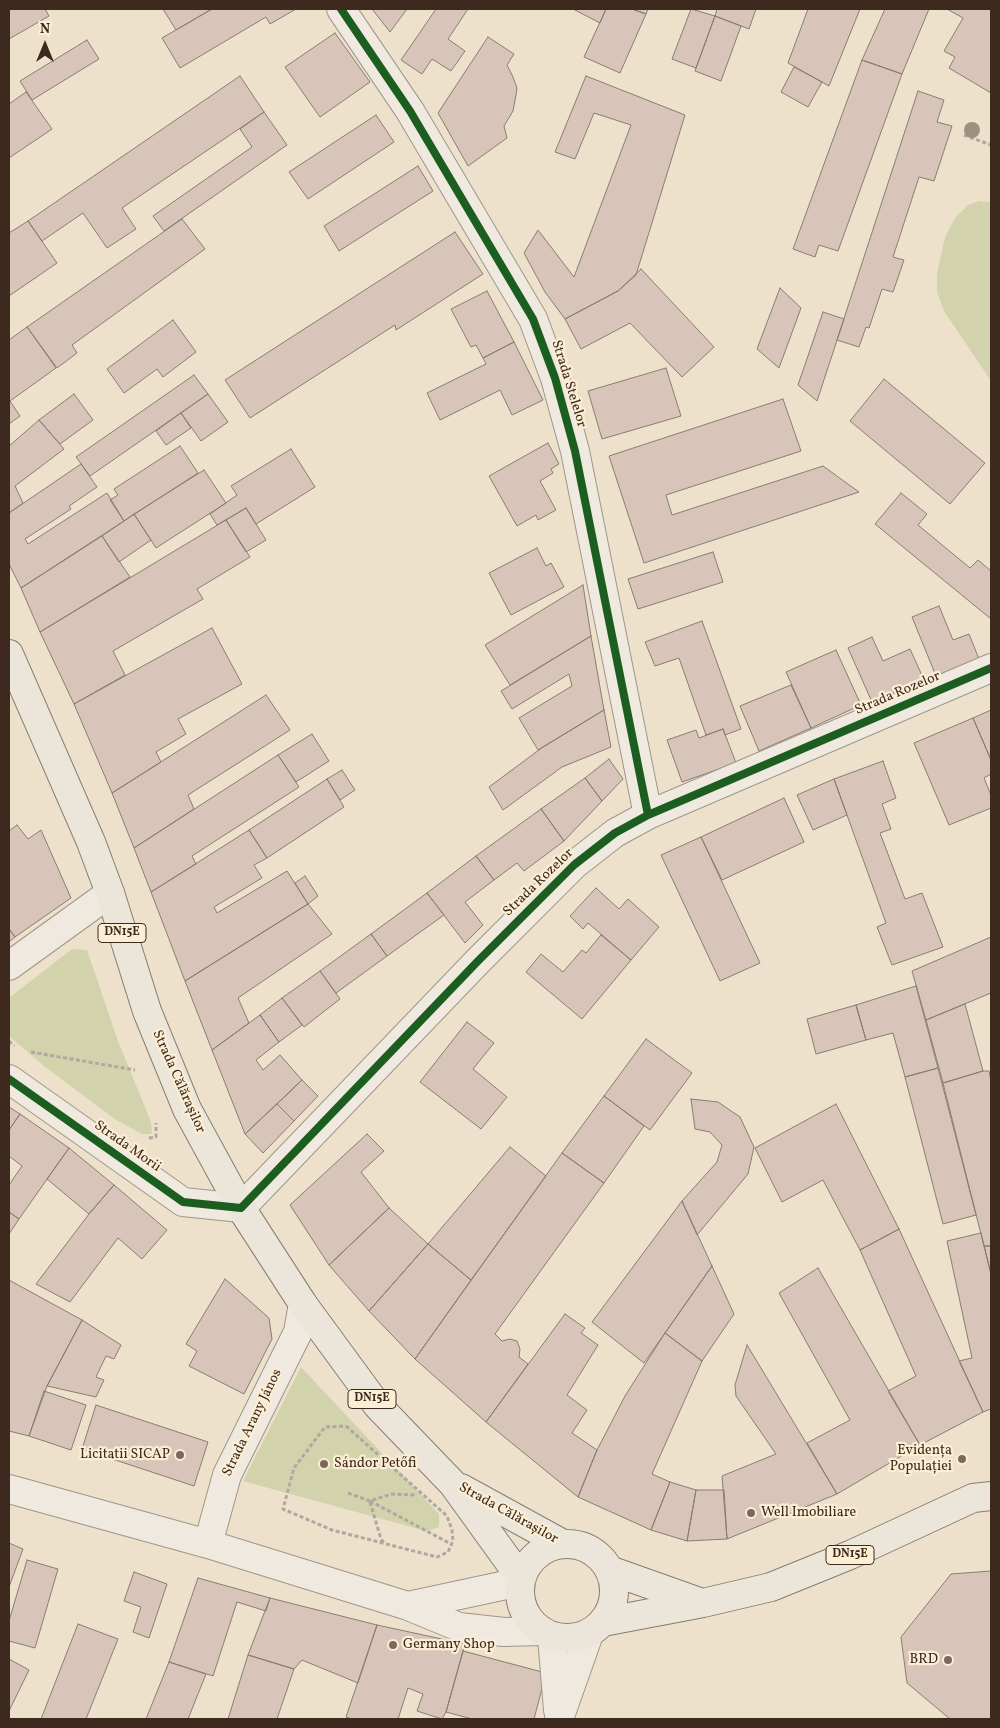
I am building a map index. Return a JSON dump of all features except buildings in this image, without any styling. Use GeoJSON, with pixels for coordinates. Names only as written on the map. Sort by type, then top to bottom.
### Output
{"type":"FeatureCollection","features":[{"type":"Feature","properties":{"kind":"main road","name":"Strada Călărașilor"},"geometry":{"type":"LineString","coordinates":[[9,654],[91,842],[110,893],[147,1011],[184,1100],[241,1208],[303,1304],[377,1405],[453,1484],[520,1579]]}},
{"type":"Feature","properties":{"kind":"main road","name":"Strada Călărașilor"},"geometry":{"type":"LineString","coordinates":[[453,1484],[563,1544]]}},
{"type":"Feature","properties":{"kind":"main road","name":"DN15E"},"geometry":{"type":"LineString","coordinates":[[596,1628],[771,1586],[850,1555],[973,1498],[991,1496]]}},
{"type":"Feature","properties":{"kind":"main road"},"geometry":{"type":"LineString","coordinates":[[563,1544],[581,1546],[598,1555],[609,1570],[614,1587],[612,1606],[596,1628],[571,1638],[547,1634],[536,1628],[524,1614],[520,1596],[520,1579],[530,1561],[545,1549],[563,1544]]}},
{"type":"Feature","properties":{"kind":"main road"},"geometry":{"type":"LineString","coordinates":[[609,1570],[703,1603]]}},
{"type":"Feature","properties":{"kind":"street","name":"Strada Stelelor"},"geometry":{"type":"LineString","coordinates":[[341,9],[410,111],[536,326],[555,378],[575,451],[648,815]]}},
{"type":"Feature","properties":{"kind":"street","name":"Strada Rozelor"},"geometry":{"type":"LineString","coordinates":[[241,1208],[478,960],[574,865],[615,833],[648,815],[991,668]]}},
{"type":"Feature","properties":{"kind":"street"},"geometry":{"type":"LineString","coordinates":[[9,966],[110,893]]}},
{"type":"Feature","properties":{"kind":"street","name":"Strada Morii"},"geometry":{"type":"LineString","coordinates":[[9,1080],[183,1202],[241,1208]]}},
{"type":"Feature","properties":{"kind":"street","name":"Strada Arany János"},"geometry":{"type":"LineString","coordinates":[[208,1544],[227,1475],[298,1332],[303,1304]]}},
{"type":"Feature","properties":{"kind":"street"},"geometry":{"type":"LineString","coordinates":[[9,1489],[208,1544],[408,1606],[459,1627],[547,1634],[559,1719]]}},
{"type":"Feature","properties":{"kind":"street"},"geometry":{"type":"LineString","coordinates":[[408,1606],[520,1579]]}},
{"type":"Feature","properties":{"kind":"street"},"geometry":{"type":"LineString","coordinates":[[559,1719],[596,1628]]}},
{"type":"Feature","properties":{"kind":"path"},"geometry":{"type":"LineString","coordinates":[[964,135],[991,145]]}},
{"type":"Feature","properties":{"kind":"path"},"geometry":{"type":"LineString","coordinates":[[28,1052],[135,1071],[132,1062]]}},
{"type":"Feature","properties":{"kind":"path"},"geometry":{"type":"LineString","coordinates":[[346,1426],[447,1516],[452,1530],[453,1541],[448,1552],[437,1557],[385,1543],[332,1530],[283,1509],[294,1468],[325,1427],[346,1426]]}},
{"type":"Feature","properties":{"kind":"path"},"geometry":{"type":"LineString","coordinates":[[348,1493],[370,1501],[452,1544]]}},
{"type":"Feature","properties":{"kind":"path"},"geometry":{"type":"LineString","coordinates":[[370,1501],[391,1494],[424,1495]]}},
{"type":"Feature","properties":{"kind":"path"},"geometry":{"type":"LineString","coordinates":[[370,1501],[380,1539],[385,1543]]}},
{"type":"Feature","properties":{"kind":"green space"},"geometry":{"type":"Polygon","coordinates":[[[979,201],[991,202],[991,381],[944,311],[937,292],[937,273],[945,237],[955,218],[968,205],[979,201]]]}},
{"type":"Feature","properties":{"kind":"green space"},"geometry":{"type":"Polygon","coordinates":[[[72,949],[87,950],[118,1041],[151,1122],[152,1134],[142,1134],[116,1120],[44,1066],[9,1036],[9,998],[72,949]]]}},
{"type":"Feature","properties":{"kind":"green space"},"geometry":{"type":"Polygon","coordinates":[[[301,1367],[439,1514],[439,1527],[426,1531],[243,1481],[301,1367]]]}},
{"type":"Feature","properties":{"kind":"cycle path"},"geometry":{"type":"LineString","coordinates":[[341,9],[410,111],[533,319],[555,378],[575,451],[648,815]]}},
{"type":"Feature","properties":{"kind":"cycle path"},"geometry":{"type":"LineString","coordinates":[[9,1079],[183,1202],[241,1208],[478,961],[574,865],[615,833],[648,815],[991,668]]}},
{"type":"Feature","properties":{"kind":"place","name":"Licitatii SICAP"},"geometry":{"type":"Point","coordinates":[180,1455]}},
{"type":"Feature","properties":{"kind":"place","name":"Evidența Populației"},"geometry":{"type":"Point","coordinates":[962,1459]}},
{"type":"Feature","properties":{"kind":"place","name":"Sándor Petőfi"},"geometry":{"type":"Point","coordinates":[324,1464]}},
{"type":"Feature","properties":{"kind":"place","name":"Well Imobiliare"},"geometry":{"type":"Point","coordinates":[751,1513]}},
{"type":"Feature","properties":{"kind":"place","name":"Germany Shop"},"geometry":{"type":"Point","coordinates":[393,1645]}},
{"type":"Feature","properties":{"kind":"place","name":"BRD"},"geometry":{"type":"Point","coordinates":[948,1660]}}]}
